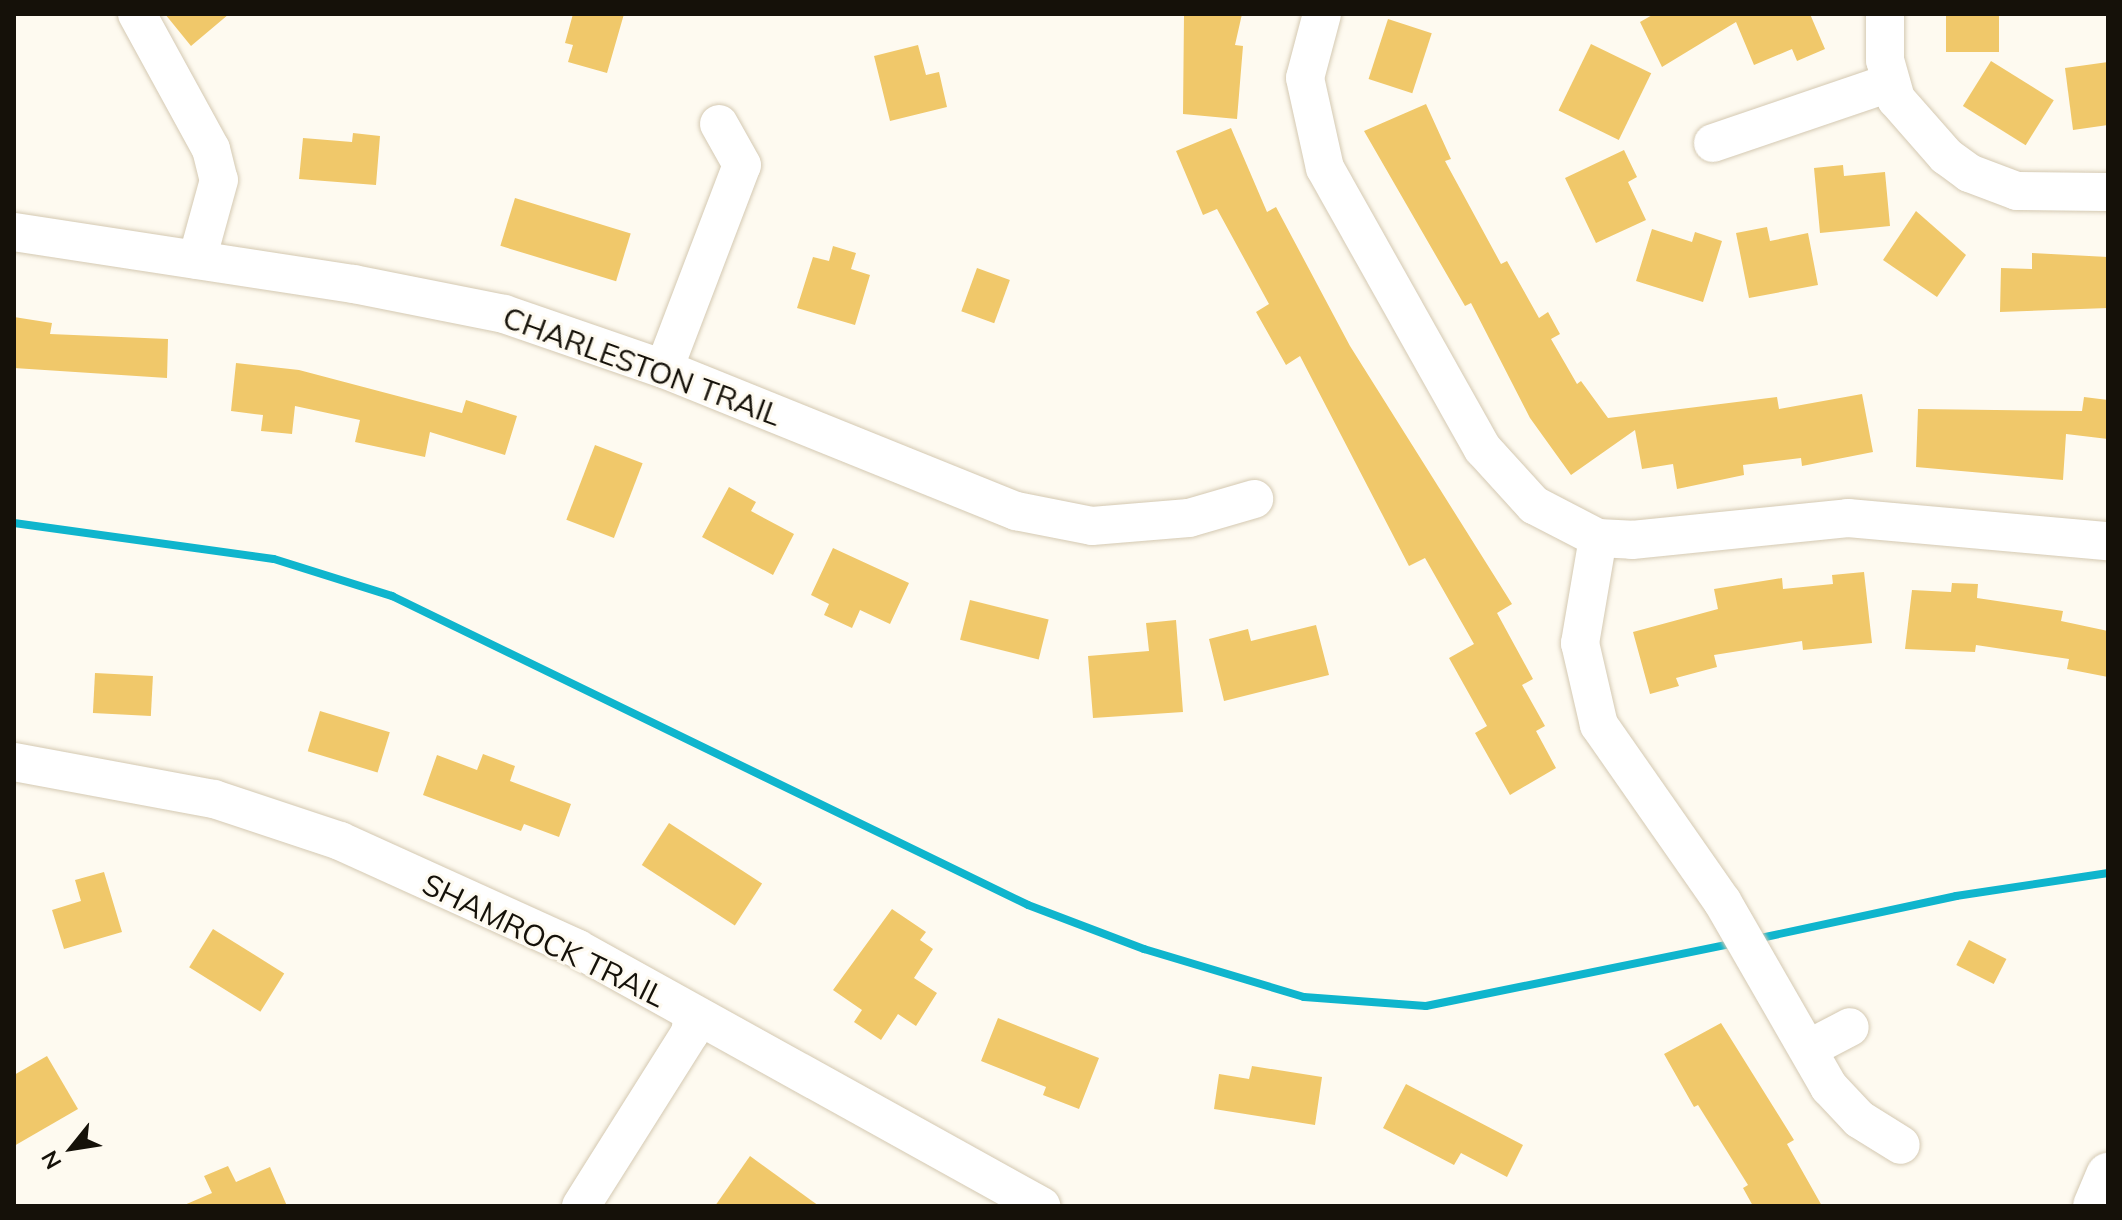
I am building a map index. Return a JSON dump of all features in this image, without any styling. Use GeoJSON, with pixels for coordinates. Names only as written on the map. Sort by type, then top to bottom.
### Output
{"type":"FeatureCollection","features":[{"type":"Feature","properties":{"kind":"street"},"geometry":{"type":"LineString","coordinates":[[137,14],[211,149],[219,180],[197,260]]}},
{"type":"Feature","properties":{"kind":"street"},"geometry":{"type":"LineString","coordinates":[[1322,14],[1310,49],[1307,104],[1340,197],[1498,471],[1534,505],[1598,538],[1632,540],[1848,518],[2108,541]]}},
{"type":"Feature","properties":{"kind":"street"},"geometry":{"type":"LineString","coordinates":[[1885,14],[1889,83],[1922,133],[1969,173],[2042,195],[2108,192]]}},
{"type":"Feature","properties":{"kind":"street"},"geometry":{"type":"LineString","coordinates":[[1713,143],[1889,83]]}},
{"type":"Feature","properties":{"kind":"street"},"geometry":{"type":"LineString","coordinates":[[664,369],[742,165],[719,124]]}},
{"type":"Feature","properties":{"kind":"street","name":"CHARLESTON TRAIL"},"geometry":{"type":"LineString","coordinates":[[14,232],[197,260],[504,314],[664,369],[1016,511],[1092,526],[1189,518],[1254,499]]}},
{"type":"Feature","properties":{"kind":"street"},"geometry":{"type":"LineString","coordinates":[[1598,538],[1580,643],[1599,725],[1722,901],[1843,1106],[1901,1145]]}},
{"type":"Feature","properties":{"kind":"street","name":"SHAMROCK TRAIL"},"geometry":{"type":"LineString","coordinates":[[14,762],[214,799],[340,841],[578,949],[1041,1206]]}},
{"type":"Feature","properties":{"kind":"street"},"geometry":{"type":"LineString","coordinates":[[581,1206],[690,1033],[693,1015]]}},
{"type":"Feature","properties":{"kind":"street"},"geometry":{"type":"LineString","coordinates":[[1808,1049],[1850,1027]]}},
{"type":"Feature","properties":{"kind":"building"},"geometry":{"type":"Polygon","coordinates":[[[165,14],[229,14],[191,46],[165,14]]]}},
{"type":"Feature","properties":{"kind":"building"},"geometry":{"type":"Polygon","coordinates":[[[573,14],[624,14],[607,73],[568,62],[573,45],[565,43],[573,14]]]}},
{"type":"Feature","properties":{"kind":"building"},"geometry":{"type":"Polygon","coordinates":[[[1184,14],[1242,14],[1235,45],[1243,46],[1237,119],[1183,114],[1184,14]]]}},
{"type":"Feature","properties":{"kind":"building"},"geometry":{"type":"Polygon","coordinates":[[[1654,14],[1810,14],[1825,49],[1797,61],[1792,49],[1754,65],[1736,22],[1662,67],[1640,22],[1654,14]]]}},
{"type":"Feature","properties":{"kind":"building"},"geometry":{"type":"Polygon","coordinates":[[[1946,14],[1999,14],[1999,52],[1946,52],[1946,14]]]}},
{"type":"Feature","properties":{"kind":"building"},"geometry":{"type":"Polygon","coordinates":[[[1388,19],[1432,33],[1412,93],[1369,79],[1388,19]]]}},
{"type":"Feature","properties":{"kind":"building"},"geometry":{"type":"Polygon","coordinates":[[[1591,44],[1651,73],[1619,140],[1559,111],[1591,44]]]}},
{"type":"Feature","properties":{"kind":"building"},"geometry":{"type":"Polygon","coordinates":[[[918,45],[926,75],[939,72],[947,107],[890,121],[874,56],[918,45]]]}},
{"type":"Feature","properties":{"kind":"building"},"geometry":{"type":"Polygon","coordinates":[[[1991,61],[2054,100],[2026,145],[1963,106],[1991,61]]]}},
{"type":"Feature","properties":{"kind":"building"},"geometry":{"type":"Polygon","coordinates":[[[2108,62],[2108,125],[2073,130],[2065,68],[2108,62]]]}},
{"type":"Feature","properties":{"kind":"building"},"geometry":{"type":"Polygon","coordinates":[[[1426,104],[1451,159],[1445,161],[1501,264],[1507,261],[1539,318],[1548,312],[1560,334],[1551,339],[1577,384],[1581,381],[1608,418],[1777,397],[1779,409],[1862,394],[1873,452],[1802,466],[1801,458],[1743,465],[1744,475],[1677,489],[1673,464],[1642,469],[1635,430],[1571,475],[1530,418],[1471,303],[1465,306],[1364,131],[1426,104]]]}},
{"type":"Feature","properties":{"kind":"building"},"geometry":{"type":"Polygon","coordinates":[[[1231,128],[1267,212],[1276,207],[1350,346],[1512,604],[1497,613],[1533,679],[1522,685],[1545,726],[1536,731],[1556,768],[1510,795],[1475,733],[1487,726],[1449,658],[1474,644],[1425,558],[1409,566],[1300,356],[1286,365],[1256,312],[1269,304],[1217,209],[1203,215],[1176,151],[1231,128]]]}},
{"type":"Feature","properties":{"kind":"building"},"geometry":{"type":"Polygon","coordinates":[[[353,133],[380,136],[376,185],[299,179],[303,138],[352,142],[353,133]]]}},
{"type":"Feature","properties":{"kind":"building"},"geometry":{"type":"Polygon","coordinates":[[[1624,150],[1637,177],[1628,182],[1646,220],[1596,243],[1565,178],[1624,150]]]}},
{"type":"Feature","properties":{"kind":"building"},"geometry":{"type":"Polygon","coordinates":[[[1843,165],[1844,176],[1885,172],[1890,226],[1820,233],[1814,168],[1843,165]]]}},
{"type":"Feature","properties":{"kind":"building"},"geometry":{"type":"Polygon","coordinates":[[[515,198],[631,233],[616,281],[500,246],[515,198]]]}},
{"type":"Feature","properties":{"kind":"building"},"geometry":{"type":"Polygon","coordinates":[[[1916,211],[1966,255],[1937,297],[1883,260],[1916,211]]]}},
{"type":"Feature","properties":{"kind":"building"},"geometry":{"type":"Polygon","coordinates":[[[1767,227],[1770,241],[1808,233],[1818,285],[1749,298],[1736,233],[1767,227]]]}},
{"type":"Feature","properties":{"kind":"building"},"geometry":{"type":"Polygon","coordinates":[[[1652,229],[1692,242],[1695,232],[1722,241],[1703,302],[1636,281],[1652,229]]]}},
{"type":"Feature","properties":{"kind":"building"},"geometry":{"type":"Polygon","coordinates":[[[833,246],[856,253],[851,269],[870,275],[855,325],[797,308],[813,257],[829,261],[833,246]]]}},
{"type":"Feature","properties":{"kind":"building"},"geometry":{"type":"Polygon","coordinates":[[[2032,253],[2108,257],[2108,308],[2000,312],[2001,268],[2032,269],[2032,253]]]}},
{"type":"Feature","properties":{"kind":"building"},"geometry":{"type":"Polygon","coordinates":[[[977,268],[1010,280],[994,323],[961,311],[977,268]]]}},
{"type":"Feature","properties":{"kind":"building"},"geometry":{"type":"Polygon","coordinates":[[[14,317],[52,323],[50,334],[168,339],[167,378],[14,368],[14,317]]]}},
{"type":"Feature","properties":{"kind":"building"},"geometry":{"type":"Polygon","coordinates":[[[236,363],[299,370],[462,413],[466,400],[517,416],[505,455],[430,432],[425,457],[355,442],[360,420],[295,406],[292,434],[261,431],[263,415],[231,411],[236,363]]]}},
{"type":"Feature","properties":{"kind":"building"},"geometry":{"type":"Polygon","coordinates":[[[2084,397],[2108,400],[2108,439],[2066,434],[2063,480],[1916,467],[1918,409],[2082,411],[2084,397]]]}},
{"type":"Feature","properties":{"kind":"building"},"geometry":{"type":"Polygon","coordinates":[[[595,445],[643,463],[614,538],[566,520],[595,445]]]}},
{"type":"Feature","properties":{"kind":"building"},"geometry":{"type":"Polygon","coordinates":[[[729,487],[756,502],[751,511],[794,534],[773,575],[702,537],[729,487]]]}},
{"type":"Feature","properties":{"kind":"building"},"geometry":{"type":"Polygon","coordinates":[[[833,548],[909,583],[890,624],[860,610],[852,628],[824,615],[829,604],[811,595],[833,548]]]}},
{"type":"Feature","properties":{"kind":"building"},"geometry":{"type":"Polygon","coordinates":[[[1864,572],[1872,643],[1803,650],[1802,641],[1714,655],[1717,667],[1676,678],[1679,686],[1650,694],[1633,632],[1718,609],[1714,589],[1782,578],[1783,589],[1833,584],[1832,575],[1864,572]]]}},
{"type":"Feature","properties":{"kind":"building"},"geometry":{"type":"Polygon","coordinates":[[[1952,583],[1978,584],[1977,598],[2063,611],[2061,621],[2108,631],[2108,677],[2067,669],[2069,659],[1976,645],[1975,652],[1905,649],[1912,590],[1951,592],[1952,583]]]}},
{"type":"Feature","properties":{"kind":"building"},"geometry":{"type":"Polygon","coordinates":[[[970,600],[1049,620],[1039,659],[960,640],[970,600]]]}},
{"type":"Feature","properties":{"kind":"building"},"geometry":{"type":"Polygon","coordinates":[[[1176,620],[1183,712],[1093,718],[1088,656],[1149,651],[1146,623],[1176,620]]]}},
{"type":"Feature","properties":{"kind":"building"},"geometry":{"type":"Polygon","coordinates":[[[1316,625],[1329,675],[1224,701],[1209,639],[1248,629],[1251,641],[1316,625]]]}},
{"type":"Feature","properties":{"kind":"building"},"geometry":{"type":"Polygon","coordinates":[[[95,673],[153,676],[151,716],[93,713],[95,673]]]}},
{"type":"Feature","properties":{"kind":"building"},"geometry":{"type":"Polygon","coordinates":[[[320,711],[390,732],[378,773],[308,751],[320,711]]]}},
{"type":"Feature","properties":{"kind":"building"},"geometry":{"type":"Polygon","coordinates":[[[483,754],[515,766],[510,781],[571,804],[559,837],[524,824],[521,831],[423,795],[437,755],[477,770],[483,754]]]}},
{"type":"Feature","properties":{"kind":"building"},"geometry":{"type":"Polygon","coordinates":[[[669,823],[762,883],[735,925],[642,865],[669,823]]]}},
{"type":"Feature","properties":{"kind":"building"},"geometry":{"type":"Polygon","coordinates":[[[104,872],[122,932],[64,949],[52,910],[81,901],[75,880],[104,872]]]}},
{"type":"Feature","properties":{"kind":"building"},"geometry":{"type":"Polygon","coordinates":[[[892,909],[926,932],[920,940],[933,949],[914,978],[937,993],[916,1026],[898,1014],[881,1040],[854,1022],[862,1010],[833,990],[892,909]]]}},
{"type":"Feature","properties":{"kind":"building"},"geometry":{"type":"Polygon","coordinates":[[[213,929],[284,974],[260,1012],[189,967],[213,929]]]}},
{"type":"Feature","properties":{"kind":"building"},"geometry":{"type":"Polygon","coordinates":[[[1969,940],[2006,959],[1994,984],[1956,965],[1969,940]]]}},
{"type":"Feature","properties":{"kind":"building"},"geometry":{"type":"Polygon","coordinates":[[[998,1018],[1099,1058],[1079,1109],[1043,1095],[1046,1087],[981,1061],[998,1018]]]}},
{"type":"Feature","properties":{"kind":"building"},"geometry":{"type":"Polygon","coordinates":[[[1721,1023],[1794,1140],[1787,1144],[1822,1206],[1753,1206],[1743,1188],[1748,1185],[1698,1105],[1694,1107],[1664,1054],[1721,1023]]]}},
{"type":"Feature","properties":{"kind":"building"},"geometry":{"type":"Polygon","coordinates":[[[47,1056],[78,1109],[14,1146],[14,1075],[47,1056]]]}},
{"type":"Feature","properties":{"kind":"building"},"geometry":{"type":"Polygon","coordinates":[[[1252,1066],[1322,1077],[1315,1125],[1214,1109],[1219,1074],[1249,1079],[1252,1066]]]}},
{"type":"Feature","properties":{"kind":"building"},"geometry":{"type":"Polygon","coordinates":[[[1406,1084],[1523,1145],[1507,1177],[1461,1153],[1454,1165],[1383,1128],[1406,1084]]]}},
{"type":"Feature","properties":{"kind":"building"},"geometry":{"type":"Polygon","coordinates":[[[750,1156],[819,1206],[715,1206],[750,1156]]]}},
{"type":"Feature","properties":{"kind":"building"},"geometry":{"type":"Polygon","coordinates":[[[228,1166],[236,1182],[270,1167],[287,1206],[182,1206],[212,1193],[204,1176],[228,1166]]]}},
{"type":"Feature","properties":{"kind":"waterway"},"geometry":{"type":"LineString","coordinates":[[14,523],[274,559],[392,596],[1028,905],[1144,949],[1304,997],[1426,1006],[1735,943]]}},
{"type":"Feature","properties":{"kind":"waterway"},"geometry":{"type":"LineString","coordinates":[[1756,939],[1956,896],[2108,873]]}}]}
